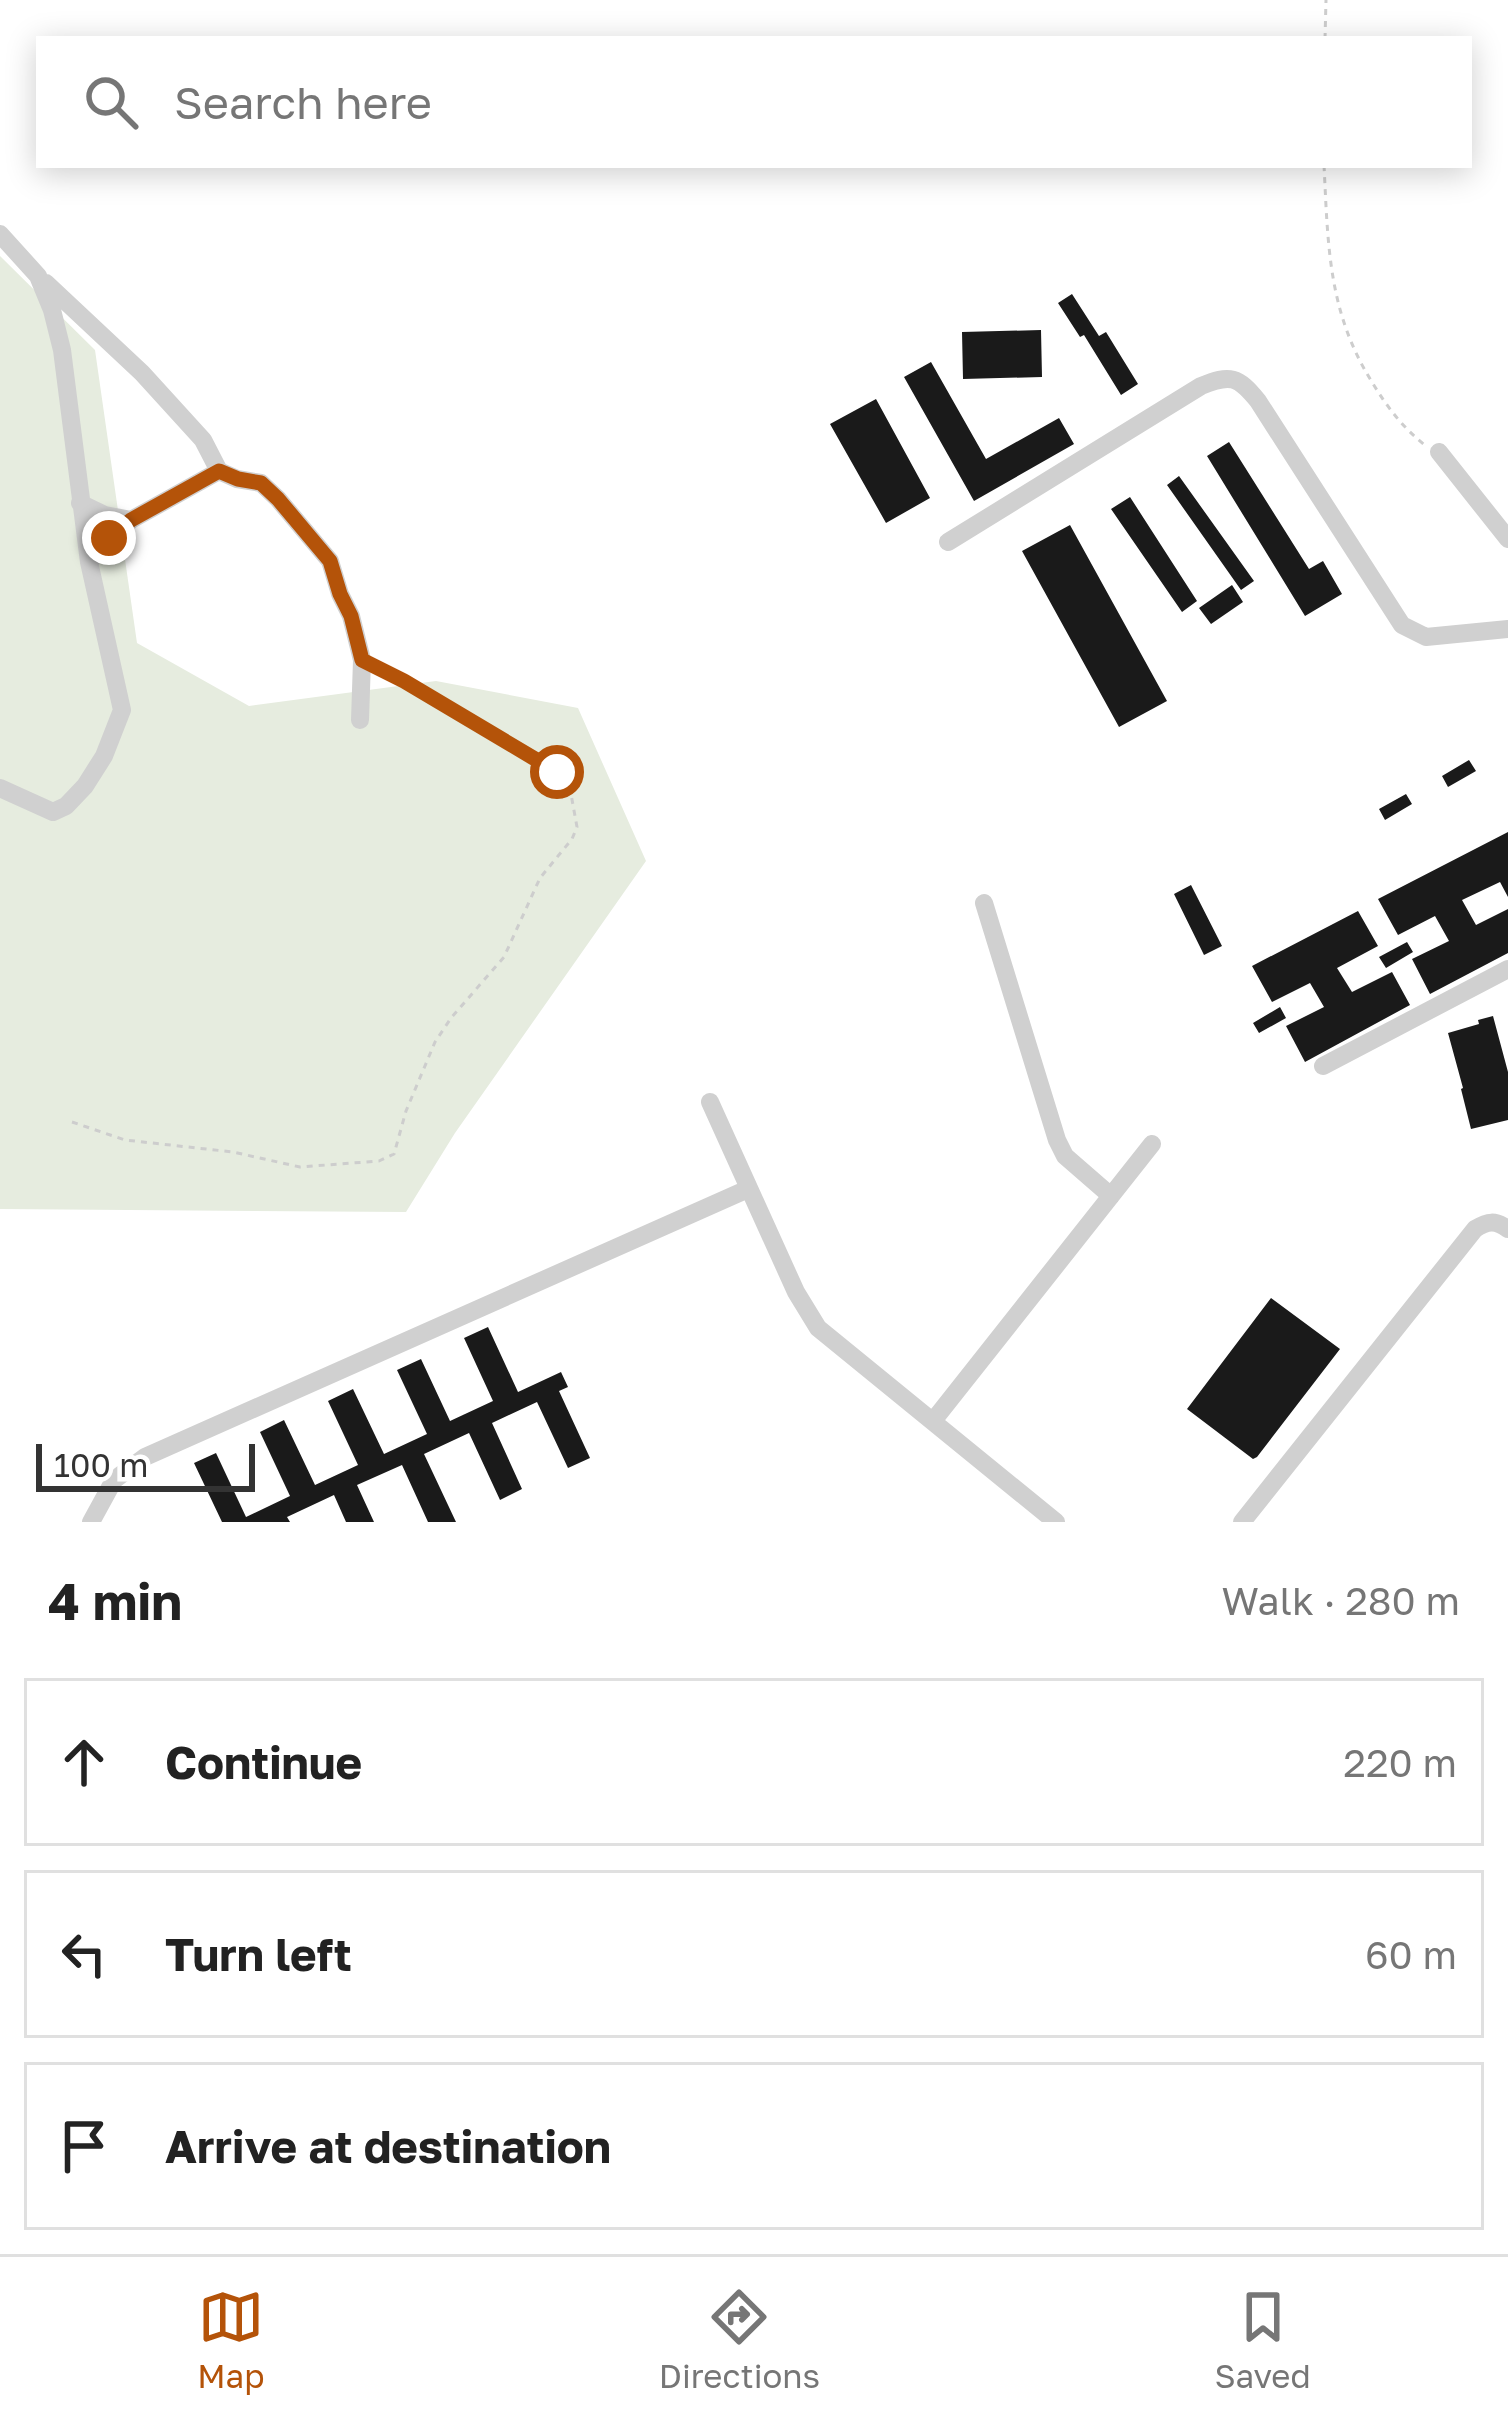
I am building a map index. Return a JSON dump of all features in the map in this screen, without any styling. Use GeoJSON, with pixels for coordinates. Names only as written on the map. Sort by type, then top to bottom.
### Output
{"type":"FeatureCollection","features":[{"type":"Feature","properties":{"kind":"street"},"geometry":{"type":"LineString","coordinates":[[0,234],[142,373],[203,440],[219,471],[261,483],[330,561],[362,660],[360,720]]}},
{"type":"Feature","properties":{"kind":"street"},"geometry":{"type":"LineString","coordinates":[[0,788],[53,812],[66,806],[104,756],[122,710],[88,562],[62,350],[38,276]]}},
{"type":"Feature","properties":{"kind":"street"},"geometry":{"type":"LineString","coordinates":[[948,542],[1201,386],[1225,377],[1246,387],[1258,401],[1402,625],[1426,637],[1508,629]]}},
{"type":"Feature","properties":{"kind":"street"},"geometry":{"type":"LineString","coordinates":[[1439,452],[1508,538]]}},
{"type":"Feature","properties":{"kind":"street"},"geometry":{"type":"LineString","coordinates":[[88,562],[131,520],[219,471]]}},
{"type":"Feature","properties":{"kind":"street"},"geometry":{"type":"LineString","coordinates":[[80,503],[131,520]]}},
{"type":"Feature","properties":{"kind":"street"},"geometry":{"type":"LineString","coordinates":[[984,903],[1057,1140],[1065,1156],[1111,1196]]}},
{"type":"Feature","properties":{"kind":"street"},"geometry":{"type":"LineString","coordinates":[[1324,1066],[1508,969]]}},
{"type":"Feature","properties":{"kind":"street"},"geometry":{"type":"LineString","coordinates":[[710,1102],[796,1292],[818,1328],[1056,1522]]}},
{"type":"Feature","properties":{"kind":"street"},"geometry":{"type":"LineString","coordinates":[[933,1421],[1152,1144]]}},
{"type":"Feature","properties":{"kind":"street"},"geometry":{"type":"LineString","coordinates":[[91,1522],[114,1480],[145,1457],[748,1189]]}},
{"type":"Feature","properties":{"kind":"street"},"geometry":{"type":"LineString","coordinates":[[1242,1522],[1475,1229],[1496,1222],[1508,1229]]}},
{"type":"Feature","properties":{"kind":"path"},"geometry":{"type":"LineString","coordinates":[[1324,36],[1326,0]]}},
{"type":"Feature","properties":{"kind":"path"},"geometry":{"type":"LineString","coordinates":[[1324,168],[1333,276],[1348,339],[1406,430],[1439,452]]}},
{"type":"Feature","properties":{"kind":"path"},"geometry":{"type":"LineString","coordinates":[[72,1122],[104,1135],[233,1152],[300,1167],[379,1161],[394,1154],[435,1042],[504,957],[528,899],[577,826],[571,794],[557,772],[362,660]]}},
{"type":"Feature","properties":{"kind":"shaded area"},"geometry":{"type":"Polygon","coordinates":[[[0,256],[95,350],[137,643],[249,706],[436,681],[578,708],[646,861],[455,1133],[406,1212],[0,1209],[0,256]]]}},
{"type":"Feature","properties":{"kind":"building"},"geometry":{"type":"Polygon","coordinates":[[[1072,294],[1099,336],[1106,332],[1138,384],[1121,395],[1058,303],[1072,294]]]}},
{"type":"Feature","properties":{"kind":"building"},"geometry":{"type":"Polygon","coordinates":[[[1041,330],[1042,377],[963,379],[962,332],[1041,330]]]}},
{"type":"Feature","properties":{"kind":"building"},"geometry":{"type":"Polygon","coordinates":[[[931,362],[986,459],[1059,418],[1074,444],[974,501],[904,377],[931,362]]]}},
{"type":"Feature","properties":{"kind":"building"},"geometry":{"type":"Polygon","coordinates":[[[876,399],[930,498],[886,523],[830,424],[876,399]]]}},
{"type":"Feature","properties":{"kind":"building"},"geometry":{"type":"Polygon","coordinates":[[[1229,442],[1309,569],[1323,561],[1342,594],[1305,616],[1207,456],[1229,442]]]}},
{"type":"Feature","properties":{"kind":"building"},"geometry":{"type":"Polygon","coordinates":[[[1179,476],[1254,581],[1241,590],[1167,485],[1179,476]]]}},
{"type":"Feature","properties":{"kind":"building"},"geometry":{"type":"Polygon","coordinates":[[[1130,497],[1197,601],[1182,612],[1111,509],[1130,497]]]}},
{"type":"Feature","properties":{"kind":"building"},"geometry":{"type":"Polygon","coordinates":[[[1070,525],[1167,701],[1119,727],[1022,551],[1070,525]]]}},
{"type":"Feature","properties":{"kind":"building"},"geometry":{"type":"Polygon","coordinates":[[[1232,585],[1243,602],[1211,624],[1199,608],[1232,585]]]}},
{"type":"Feature","properties":{"kind":"building"},"geometry":{"type":"Polygon","coordinates":[[[1469,760],[1476,771],[1448,787],[1442,776],[1469,760]]]}},
{"type":"Feature","properties":{"kind":"building"},"geometry":{"type":"Polygon","coordinates":[[[1406,794],[1412,804],[1385,820],[1379,809],[1406,794]]]}},
{"type":"Feature","properties":{"kind":"building"},"geometry":{"type":"Polygon","coordinates":[[[1508,832],[1508,897],[1500,882],[1462,900],[1476,925],[1508,909],[1508,953],[1430,994],[1412,959],[1449,941],[1435,916],[1398,935],[1378,899],[1508,832]]]}},
{"type":"Feature","properties":{"kind":"building"},"geometry":{"type":"Polygon","coordinates":[[[1191,885],[1222,946],[1204,955],[1174,894],[1191,885]]]}},
{"type":"Feature","properties":{"kind":"building"},"geometry":{"type":"Polygon","coordinates":[[[1358,911],[1378,946],[1337,968],[1352,992],[1392,972],[1410,1005],[1305,1062],[1286,1026],[1324,1007],[1310,983],[1272,1002],[1252,966],[1358,911]]]}},
{"type":"Feature","properties":{"kind":"building"},"geometry":{"type":"Polygon","coordinates":[[[1407,942],[1413,952],[1386,968],[1379,957],[1407,942]]]}},
{"type":"Feature","properties":{"kind":"building"},"geometry":{"type":"Polygon","coordinates":[[[1280,1007],[1286,1018],[1259,1033],[1253,1023],[1280,1007]]]}},
{"type":"Feature","properties":{"kind":"building"},"geometry":{"type":"Polygon","coordinates":[[[1493,1016],[1508,1072],[1508,1120],[1471,1129],[1448,1033],[1493,1016]]]}},
{"type":"Feature","properties":{"kind":"building"},"geometry":{"type":"Polygon","coordinates":[[[1271,1298],[1340,1349],[1253,1459],[1187,1409],[1271,1298]]]}},
{"type":"Feature","properties":{"kind":"building"},"geometry":{"type":"Polygon","coordinates":[[[488,1327],[518,1392],[561,1372],[568,1387],[559,1391],[590,1458],[568,1468],[537,1402],[492,1423],[522,1489],[500,1500],[469,1433],[424,1454],[456,1522],[428,1522],[402,1465],[357,1485],[374,1522],[346,1522],[334,1495],[287,1517],[290,1522],[222,1522],[194,1463],[216,1453],[246,1517],[290,1496],[260,1432],[284,1420],[315,1485],[358,1465],[328,1401],[353,1389],[384,1454],[427,1434],[397,1370],[421,1359],[450,1421],[493,1401],[464,1338],[488,1327]]]}},
{"type":"Feature","properties":{"kind":"route"},"geometry":{"type":"LineString","coordinates":[[109,538],[131,520],[219,471],[261,483],[330,561],[362,660],[557,772]]}}]}
